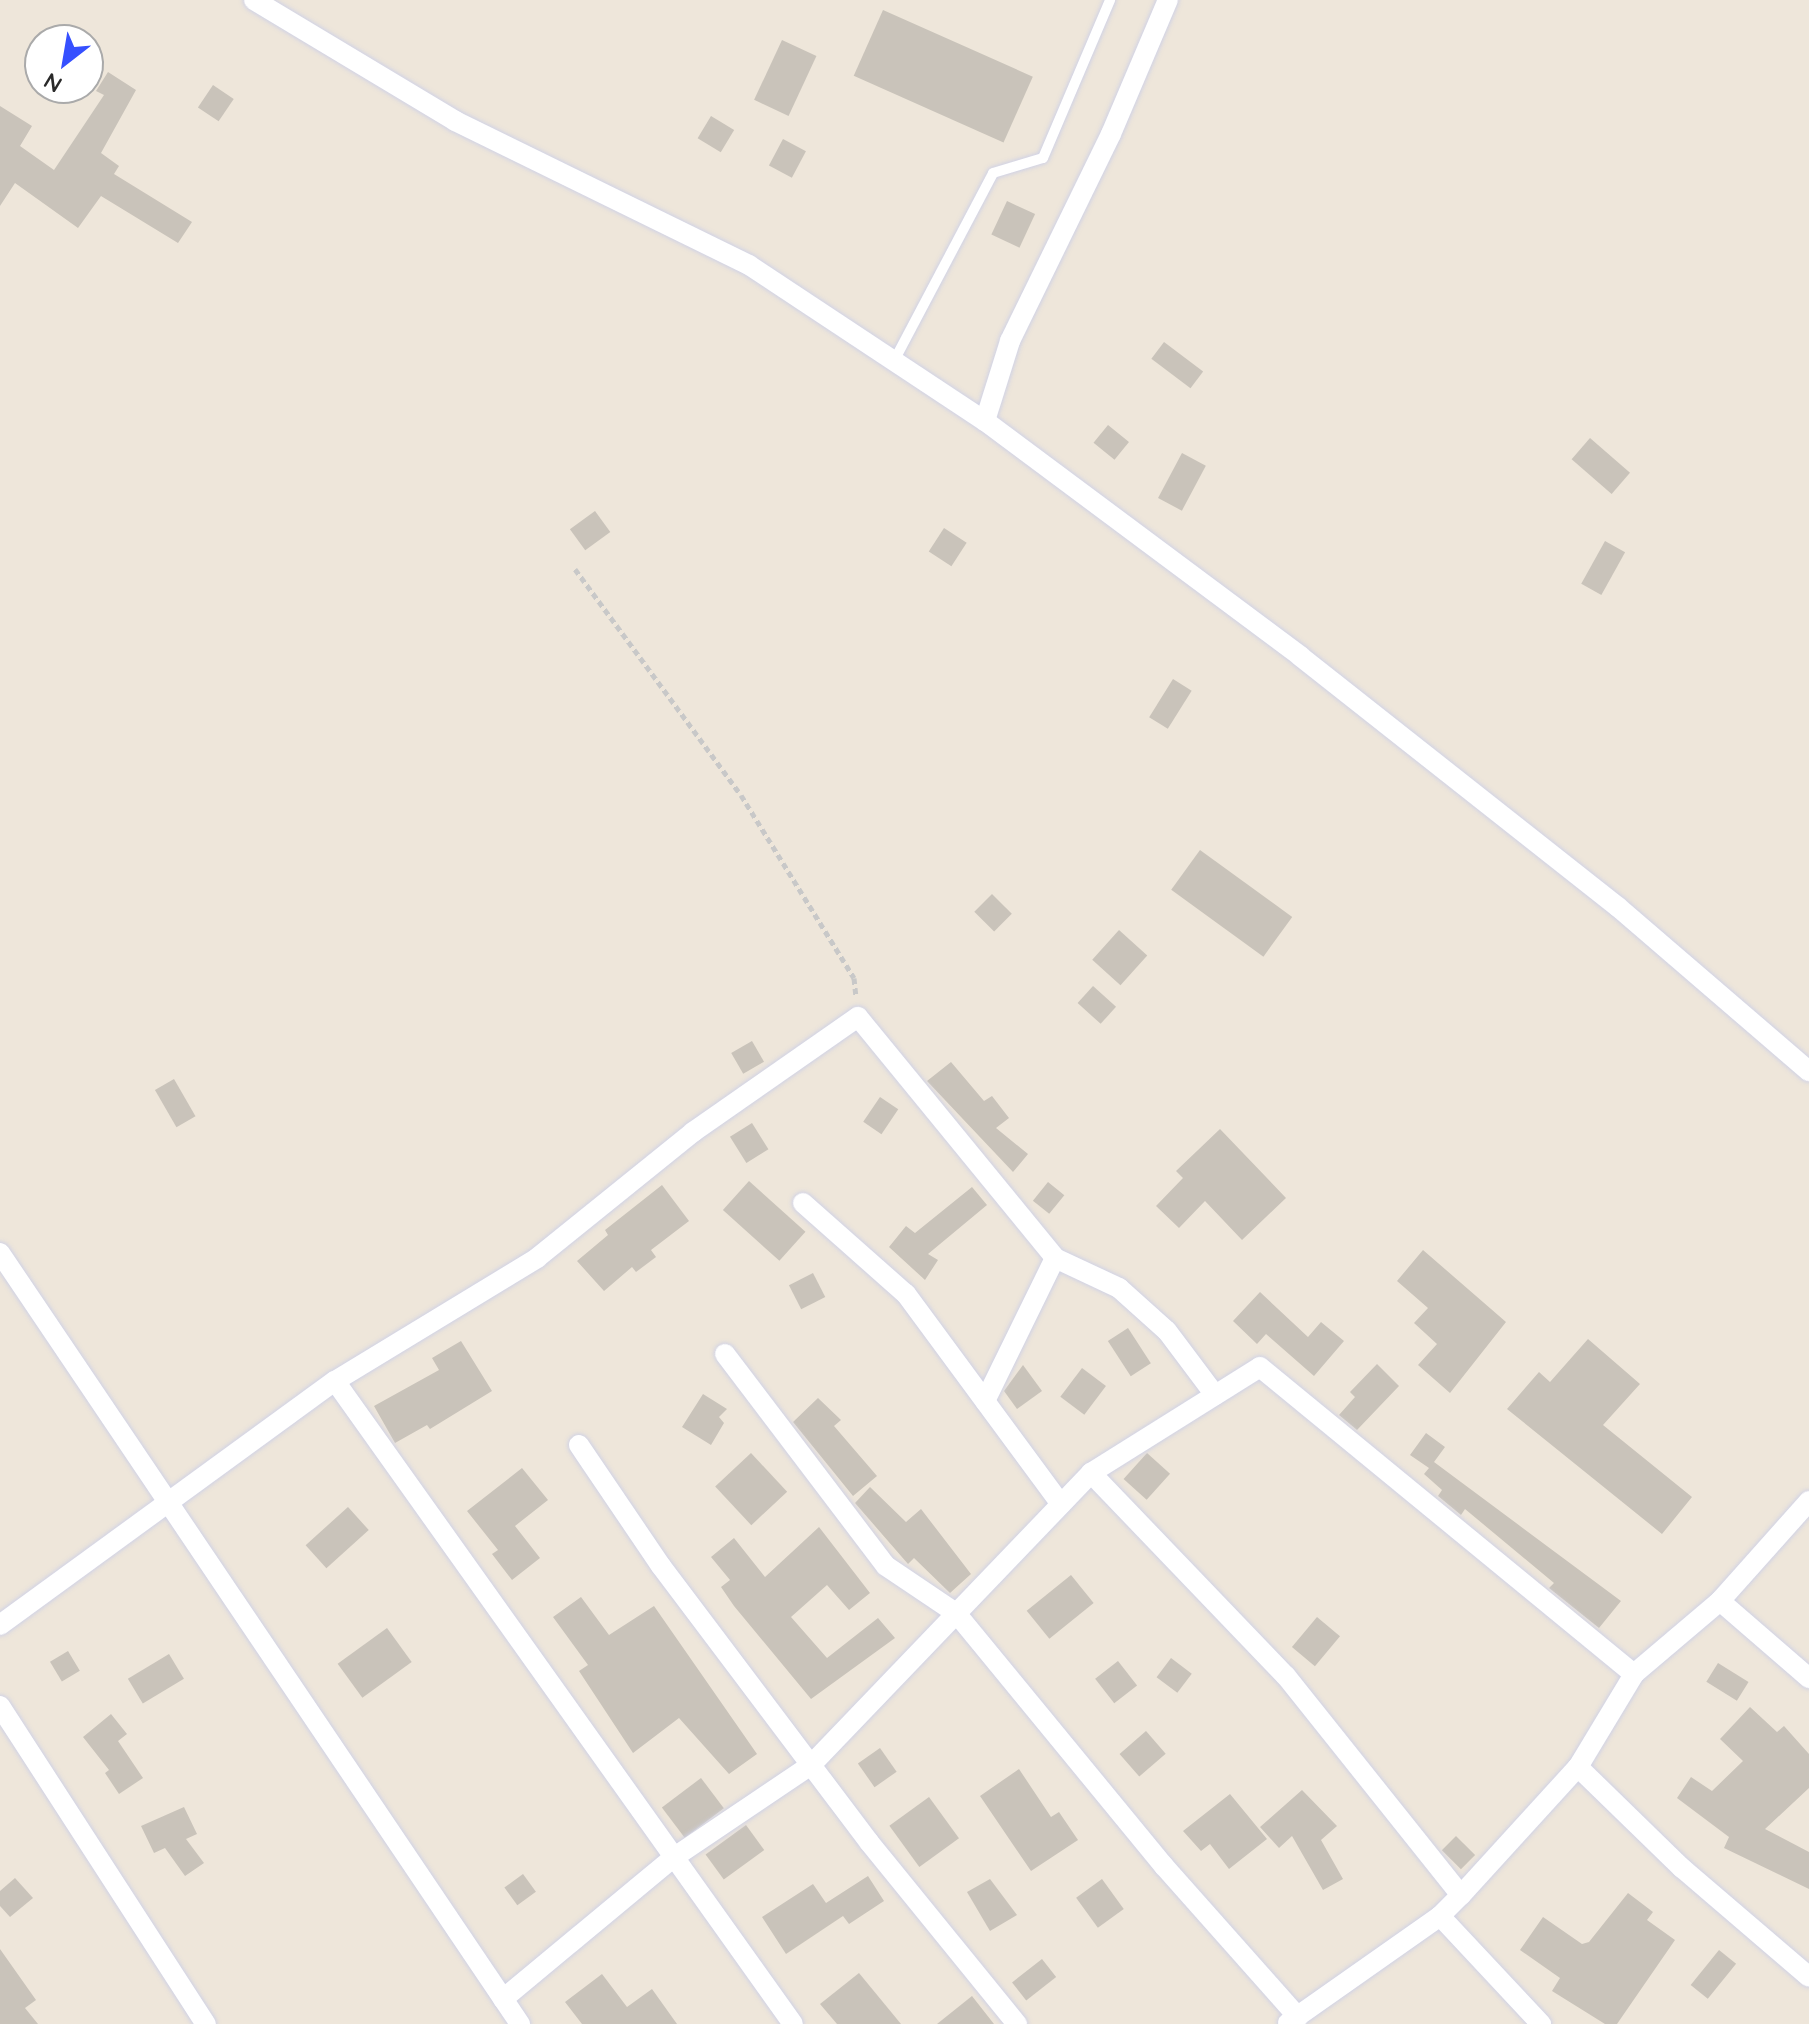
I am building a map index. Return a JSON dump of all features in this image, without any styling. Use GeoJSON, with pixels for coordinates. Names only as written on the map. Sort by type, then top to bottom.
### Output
{"type":"FeatureCollection","features":[{"type":"Feature","properties":{"kind":"street"},"geometry":{"type":"LineString","coordinates":[[254,0],[455,121],[749,265],[985,421],[1312,665],[1618,907],[1809,1071]]}},
{"type":"Feature","properties":{"kind":"street"},"geometry":{"type":"LineString","coordinates":[[985,421],[1010,341],[1111,134],[1168,0]]}},
{"type":"Feature","properties":{"kind":"street"},"geometry":{"type":"LineString","coordinates":[[0,1625],[335,1381],[537,1258],[693,1132],[858,1017],[1055,1258],[1119,1288],[1167,1331],[1215,1395]]}},
{"type":"Feature","properties":{"kind":"street"},"geometry":{"type":"LineString","coordinates":[[803,1203],[906,1294],[1061,1504]]}},
{"type":"Feature","properties":{"kind":"street"},"geometry":{"type":"LineString","coordinates":[[0,1253],[520,2024]]}},
{"type":"Feature","properties":{"kind":"street"},"geometry":{"type":"LineString","coordinates":[[985,1401],[1055,1258]]}},
{"type":"Feature","properties":{"kind":"street"},"geometry":{"type":"LineString","coordinates":[[725,1354],[886,1566],[956,1613],[1292,2020],[1440,1916],[1461,1895],[1578,1767],[1634,1674],[1720,1601],[1809,1501]]}},
{"type":"Feature","properties":{"kind":"street"},"geometry":{"type":"LineString","coordinates":[[503,1999],[673,1858],[811,1765],[1091,1473],[1260,1367],[1634,1674]]}},
{"type":"Feature","properties":{"kind":"street"},"geometry":{"type":"LineString","coordinates":[[335,1381],[793,2024]]}},
{"type":"Feature","properties":{"kind":"street"},"geometry":{"type":"LineString","coordinates":[[579,1445],[661,1566],[811,1765],[1017,2024]]}},
{"type":"Feature","properties":{"kind":"street"},"geometry":{"type":"LineString","coordinates":[[1091,1473],[1286,1676],[1461,1895]]}},
{"type":"Feature","properties":{"kind":"street"},"geometry":{"type":"LineString","coordinates":[[1720,1601],[1809,1678]]}},
{"type":"Feature","properties":{"kind":"street"},"geometry":{"type":"LineString","coordinates":[[0,1706],[206,2024]]}},
{"type":"Feature","properties":{"kind":"street"},"geometry":{"type":"LineString","coordinates":[[1578,1767],[1682,1868],[1809,1977]]}},
{"type":"Feature","properties":{"kind":"street"},"geometry":{"type":"LineString","coordinates":[[1440,1916],[1541,2024]]}},
{"type":"Feature","properties":{"kind":"lane"},"geometry":{"type":"LineString","coordinates":[[894,361],[993,173],[1043,158],[1110,0]]}},
{"type":"Feature","properties":{"kind":"path"},"geometry":{"type":"LineString","coordinates":[[575,569],[741,795],[854,978],[858,1017]]}},
{"type":"Feature","properties":{"kind":"building"},"geometry":{"type":"Polygon","coordinates":[[[883,10],[1033,77],[1004,142],[854,76],[883,10]]]}},
{"type":"Feature","properties":{"kind":"building"},"geometry":{"type":"Polygon","coordinates":[[[782,40],[816,56],[789,116],[754,100],[782,40]]]}},
{"type":"Feature","properties":{"kind":"building"},"geometry":{"type":"Polygon","coordinates":[[[108,72],[136,90],[101,153],[119,166],[114,174],[192,222],[178,243],[101,196],[78,228],[15,183],[0,206],[0,106],[32,126],[20,146],[54,170],[98,104],[104,104],[104,78],[108,72]]]}},
{"type":"Feature","properties":{"kind":"building"},"geometry":{"type":"Polygon","coordinates":[[[213,85],[234,99],[219,121],[198,107],[213,85]]]}},
{"type":"Feature","properties":{"kind":"building"},"geometry":{"type":"Polygon","coordinates":[[[711,116],[734,130],[721,152],[698,138],[711,116]]]}},
{"type":"Feature","properties":{"kind":"building"},"geometry":{"type":"Polygon","coordinates":[[[783,139],[806,151],[792,178],[769,165],[783,139]]]}},
{"type":"Feature","properties":{"kind":"building"},"geometry":{"type":"Polygon","coordinates":[[[1007,201],[1035,214],[1019,248],[991,235],[1007,201]]]}},
{"type":"Feature","properties":{"kind":"building"},"geometry":{"type":"Polygon","coordinates":[[[1164,342],[1203,371],[1190,388],[1151,359],[1164,342]]]}},
{"type":"Feature","properties":{"kind":"building"},"geometry":{"type":"Polygon","coordinates":[[[1108,425],[1129,442],[1115,460],[1094,443],[1108,425]]]}},
{"type":"Feature","properties":{"kind":"building"},"geometry":{"type":"Polygon","coordinates":[[[1590,438],[1630,473],[1612,494],[1572,459],[1590,438]]]}},
{"type":"Feature","properties":{"kind":"building"},"geometry":{"type":"Polygon","coordinates":[[[1182,453],[1206,466],[1182,511],[1158,498],[1182,453]]]}},
{"type":"Feature","properties":{"kind":"building"},"geometry":{"type":"Polygon","coordinates":[[[595,511],[610,532],[585,550],[570,529],[595,511]]]}},
{"type":"Feature","properties":{"kind":"building"},"geometry":{"type":"Polygon","coordinates":[[[944,528],[967,543],[951,566],[929,551],[944,528]]]}},
{"type":"Feature","properties":{"kind":"building"},"geometry":{"type":"Polygon","coordinates":[[[1605,541],[1625,552],[1601,595],[1581,584],[1605,541]]]}},
{"type":"Feature","properties":{"kind":"building"},"geometry":{"type":"Polygon","coordinates":[[[1173,679],[1192,691],[1168,729],[1149,717],[1173,679]]]}},
{"type":"Feature","properties":{"kind":"building"},"geometry":{"type":"Polygon","coordinates":[[[1200,850],[1292,917],[1263,957],[1171,890],[1200,850]]]}},
{"type":"Feature","properties":{"kind":"building"},"geometry":{"type":"Polygon","coordinates":[[[992,894],[1012,914],[994,931],[974,912],[992,894]]]}},
{"type":"Feature","properties":{"kind":"building"},"geometry":{"type":"Polygon","coordinates":[[[1119,930],[1147,955],[1120,985],[1092,960],[1119,930]]]}},
{"type":"Feature","properties":{"kind":"building"},"geometry":{"type":"Polygon","coordinates":[[[1093,986],[1116,1007],[1101,1024],[1078,1003],[1093,986]]]}},
{"type":"Feature","properties":{"kind":"building"},"geometry":{"type":"Polygon","coordinates":[[[752,1041],[764,1062],[743,1074],[731,1053],[752,1041]]]}},
{"type":"Feature","properties":{"kind":"building"},"geometry":{"type":"Polygon","coordinates":[[[951,1062],[984,1101],[992,1096],[1009,1118],[996,1128],[1028,1154],[1013,1172],[927,1081],[951,1062]]]}},
{"type":"Feature","properties":{"kind":"building"},"geometry":{"type":"Polygon","coordinates":[[[174,1079],[196,1116],[176,1127],[155,1090],[174,1079]]]}},
{"type":"Feature","properties":{"kind":"building"},"geometry":{"type":"Polygon","coordinates":[[[880,1097],[898,1109],[881,1134],[863,1122],[880,1097]]]}},
{"type":"Feature","properties":{"kind":"building"},"geometry":{"type":"Polygon","coordinates":[[[752,1123],[768,1149],[746,1163],[730,1137],[752,1123]]]}},
{"type":"Feature","properties":{"kind":"building"},"geometry":{"type":"Polygon","coordinates":[[[1220,1129],[1286,1198],[1242,1240],[1205,1201],[1179,1228],[1156,1206],[1183,1178],[1176,1171],[1220,1129]]]}},
{"type":"Feature","properties":{"kind":"building"},"geometry":{"type":"Polygon","coordinates":[[[749,1181],[805,1232],[779,1261],[723,1210],[749,1181]]]}},
{"type":"Feature","properties":{"kind":"building"},"geometry":{"type":"Polygon","coordinates":[[[1048,1182],[1064,1195],[1049,1214],[1033,1201],[1048,1182]]]}},
{"type":"Feature","properties":{"kind":"building"},"geometry":{"type":"Polygon","coordinates":[[[662,1185],[689,1221],[651,1250],[656,1257],[636,1272],[632,1267],[604,1291],[577,1261],[608,1235],[605,1230],[662,1185]]]}},
{"type":"Feature","properties":{"kind":"building"},"geometry":{"type":"Polygon","coordinates":[[[972,1187],[987,1205],[928,1254],[938,1260],[925,1280],[889,1247],[906,1226],[915,1233],[972,1187]]]}},
{"type":"Feature","properties":{"kind":"building"},"geometry":{"type":"Polygon","coordinates":[[[1423,1250],[1506,1322],[1450,1393],[1418,1365],[1437,1344],[1414,1323],[1428,1308],[1397,1281],[1423,1250]]]}},
{"type":"Feature","properties":{"kind":"building"},"geometry":{"type":"Polygon","coordinates":[[[813,1273],[825,1297],[801,1309],[789,1285],[813,1273]]]}},
{"type":"Feature","properties":{"kind":"building"},"geometry":{"type":"Polygon","coordinates":[[[1260,1292],[1308,1337],[1321,1322],[1344,1341],[1314,1376],[1266,1334],[1257,1344],[1233,1321],[1260,1292]]]}},
{"type":"Feature","properties":{"kind":"building"},"geometry":{"type":"Polygon","coordinates":[[[1128,1328],[1151,1363],[1131,1376],[1108,1341],[1128,1328]]]}},
{"type":"Feature","properties":{"kind":"building"},"geometry":{"type":"Polygon","coordinates":[[[1588,1339],[1640,1384],[1603,1425],[1692,1497],[1662,1534],[1507,1409],[1539,1372],[1550,1382],[1588,1339]]]}},
{"type":"Feature","properties":{"kind":"building"},"geometry":{"type":"Polygon","coordinates":[[[461,1341],[492,1391],[430,1429],[427,1425],[395,1443],[374,1406],[439,1370],[432,1358],[461,1341]]]}},
{"type":"Feature","properties":{"kind":"building"},"geometry":{"type":"Polygon","coordinates":[[[1377,1364],[1399,1386],[1357,1430],[1339,1415],[1355,1397],[1350,1392],[1377,1364]]]}},
{"type":"Feature","properties":{"kind":"building"},"geometry":{"type":"Polygon","coordinates":[[[1023,1365],[1042,1391],[1017,1409],[1004,1391],[1023,1365]]]}},
{"type":"Feature","properties":{"kind":"building"},"geometry":{"type":"Polygon","coordinates":[[[1082,1368],[1106,1386],[1084,1415],[1060,1397],[1082,1368]]]}},
{"type":"Feature","properties":{"kind":"building"},"geometry":{"type":"Polygon","coordinates":[[[703,1394],[727,1409],[719,1417],[724,1423],[711,1445],[682,1427],[703,1394]]]}},
{"type":"Feature","properties":{"kind":"building"},"geometry":{"type":"Polygon","coordinates":[[[818,1398],[841,1420],[834,1426],[877,1476],[853,1496],[793,1422],[818,1398]]]}},
{"type":"Feature","properties":{"kind":"building"},"geometry":{"type":"Polygon","coordinates":[[[1426,1433],[1445,1447],[1434,1462],[1621,1601],[1599,1628],[1549,1588],[1554,1583],[1465,1509],[1461,1515],[1438,1496],[1442,1490],[1424,1474],[1429,1468],[1410,1455],[1426,1433]]]}},
{"type":"Feature","properties":{"kind":"building"},"geometry":{"type":"Polygon","coordinates":[[[751,1453],[787,1492],[751,1525],[715,1486],[751,1453]]]}},
{"type":"Feature","properties":{"kind":"building"},"geometry":{"type":"Polygon","coordinates":[[[1147,1453],[1170,1474],[1147,1500],[1124,1479],[1147,1453]]]}},
{"type":"Feature","properties":{"kind":"building"},"geometry":{"type":"Polygon","coordinates":[[[522,1468],[548,1500],[515,1526],[540,1558],[512,1580],[492,1554],[498,1550],[467,1511],[522,1468]]]}},
{"type":"Feature","properties":{"kind":"building"},"geometry":{"type":"Polygon","coordinates":[[[870,1487],[906,1522],[921,1509],[971,1574],[950,1593],[914,1558],[908,1564],[855,1503],[870,1487]]]}},
{"type":"Feature","properties":{"kind":"building"},"geometry":{"type":"Polygon","coordinates":[[[348,1507],[369,1530],[326,1568],[306,1545],[348,1507]]]}},
{"type":"Feature","properties":{"kind":"building"},"geometry":{"type":"Polygon","coordinates":[[[819,1527],[870,1593],[849,1610],[827,1585],[791,1617],[827,1658],[878,1618],[895,1638],[811,1699],[734,1606],[721,1587],[730,1580],[711,1557],[734,1538],[765,1577],[819,1527]]]}},
{"type":"Feature","properties":{"kind":"building"},"geometry":{"type":"Polygon","coordinates":[[[1071,1575],[1094,1603],[1049,1639],[1027,1611],[1071,1575]]]}},
{"type":"Feature","properties":{"kind":"building"},"geometry":{"type":"Polygon","coordinates":[[[581,1597],[609,1635],[654,1606],[757,1754],[729,1774],[679,1718],[633,1753],[579,1671],[588,1665],[553,1617],[581,1597]]]}},
{"type":"Feature","properties":{"kind":"building"},"geometry":{"type":"Polygon","coordinates":[[[1317,1617],[1340,1636],[1315,1666],[1292,1647],[1317,1617]]]}},
{"type":"Feature","properties":{"kind":"building"},"geometry":{"type":"Polygon","coordinates":[[[387,1628],[412,1662],[362,1698],[338,1664],[387,1628]]]}},
{"type":"Feature","properties":{"kind":"building"},"geometry":{"type":"Polygon","coordinates":[[[68,1651],[80,1671],[62,1682],[50,1662],[68,1651]]]}},
{"type":"Feature","properties":{"kind":"building"},"geometry":{"type":"Polygon","coordinates":[[[169,1654],[184,1679],[143,1704],[128,1679],[169,1654]]]}},
{"type":"Feature","properties":{"kind":"building"},"geometry":{"type":"Polygon","coordinates":[[[1171,1658],[1192,1674],[1177,1693],[1157,1677],[1171,1658]]]}},
{"type":"Feature","properties":{"kind":"building"},"geometry":{"type":"Polygon","coordinates":[[[1118,1661],[1137,1685],[1114,1703],[1095,1679],[1118,1661]]]}},
{"type":"Feature","properties":{"kind":"building"},"geometry":{"type":"Polygon","coordinates":[[[1718,1663],[1749,1682],[1737,1701],[1706,1682],[1718,1663]]]}},
{"type":"Feature","properties":{"kind":"building"},"geometry":{"type":"Polygon","coordinates":[[[1750,1707],[1777,1732],[1784,1726],[1809,1754],[1809,1788],[1765,1829],[1809,1852],[1809,1889],[1724,1848],[1729,1837],[1677,1798],[1691,1777],[1712,1791],[1743,1761],[1720,1739],[1750,1707]]]}},
{"type":"Feature","properties":{"kind":"building"},"geometry":{"type":"Polygon","coordinates":[[[111,1714],[127,1734],[118,1741],[143,1778],[119,1794],[105,1773],[109,1770],[83,1737],[111,1714]]]}},
{"type":"Feature","properties":{"kind":"building"},"geometry":{"type":"Polygon","coordinates":[[[1146,1731],[1166,1754],[1139,1777],[1120,1754],[1146,1731]]]}},
{"type":"Feature","properties":{"kind":"building"},"geometry":{"type":"Polygon","coordinates":[[[880,1748],[897,1772],[875,1787],[858,1763],[880,1748]]]}},
{"type":"Feature","properties":{"kind":"building"},"geometry":{"type":"Polygon","coordinates":[[[1019,1769],[1051,1817],[1059,1812],[1078,1840],[1031,1871],[980,1796],[1019,1769]]]}},
{"type":"Feature","properties":{"kind":"building"},"geometry":{"type":"Polygon","coordinates":[[[701,1778],[724,1808],[685,1838],[662,1807],[701,1778]]]}},
{"type":"Feature","properties":{"kind":"building"},"geometry":{"type":"Polygon","coordinates":[[[1302,1790],[1337,1826],[1321,1840],[1343,1879],[1323,1890],[1292,1836],[1279,1848],[1260,1827],[1302,1790]]]}},
{"type":"Feature","properties":{"kind":"building"},"geometry":{"type":"Polygon","coordinates":[[[1230,1794],[1267,1839],[1229,1869],[1210,1844],[1201,1851],[1183,1831],[1230,1794]]]}},
{"type":"Feature","properties":{"kind":"building"},"geometry":{"type":"Polygon","coordinates":[[[929,1797],[959,1838],[919,1867],[889,1826],[929,1797]]]}},
{"type":"Feature","properties":{"kind":"building"},"geometry":{"type":"Polygon","coordinates":[[[184,1807],[197,1834],[186,1839],[204,1863],[185,1876],[165,1848],[154,1853],[141,1826],[184,1807]]]}},
{"type":"Feature","properties":{"kind":"building"},"geometry":{"type":"Polygon","coordinates":[[[746,1825],[764,1850],[724,1879],[706,1854],[746,1825]]]}},
{"type":"Feature","properties":{"kind":"building"},"geometry":{"type":"Polygon","coordinates":[[[1456,1836],[1475,1855],[1461,1869],[1442,1850],[1456,1836]]]}},
{"type":"Feature","properties":{"kind":"building"},"geometry":{"type":"Polygon","coordinates":[[[523,1874],[536,1892],[517,1905],[504,1888],[523,1874]]]}},
{"type":"Feature","properties":{"kind":"building"},"geometry":{"type":"Polygon","coordinates":[[[868,1876],[884,1901],[849,1924],[843,1916],[786,1954],[762,1917],[813,1884],[826,1903],[868,1876]]]}},
{"type":"Feature","properties":{"kind":"building"},"geometry":{"type":"Polygon","coordinates":[[[15,1878],[33,1898],[10,1917],[0,1906],[0,1891],[15,1878]]]}},
{"type":"Feature","properties":{"kind":"building"},"geometry":{"type":"Polygon","coordinates":[[[990,1879],[1017,1915],[990,1931],[967,1892],[990,1879]]]}},
{"type":"Feature","properties":{"kind":"building"},"geometry":{"type":"Polygon","coordinates":[[[1102,1879],[1124,1909],[1098,1928],[1076,1898],[1102,1879]]]}},
{"type":"Feature","properties":{"kind":"building"},"geometry":{"type":"Polygon","coordinates":[[[1628,1893],[1653,1912],[1647,1920],[1675,1940],[1617,2024],[1605,2024],[1552,1991],[1560,1978],[1520,1950],[1543,1917],[1582,1944],[1589,1942],[1628,1893]]]}},
{"type":"Feature","properties":{"kind":"building"},"geometry":{"type":"Polygon","coordinates":[[[0,1949],[36,2000],[25,2008],[38,2024],[0,2024],[0,1949]]]}},
{"type":"Feature","properties":{"kind":"building"},"geometry":{"type":"Polygon","coordinates":[[[1719,1950],[1736,1964],[1708,1999],[1691,1985],[1719,1950]]]}},
{"type":"Feature","properties":{"kind":"building"},"geometry":{"type":"Polygon","coordinates":[[[1042,1959],[1056,1977],[1026,2001],[1012,1982],[1042,1959]]]}},
{"type":"Feature","properties":{"kind":"building"},"geometry":{"type":"Polygon","coordinates":[[[859,1973],[901,2024],[837,2024],[820,2004],[859,1973]]]}},
{"type":"Feature","properties":{"kind":"building"},"geometry":{"type":"Polygon","coordinates":[[[602,1974],[627,2007],[652,1989],[677,2024],[582,2024],[565,2002],[602,1974]]]}},
{"type":"Feature","properties":{"kind":"building"},"geometry":{"type":"Polygon","coordinates":[[[972,1996],[994,2024],[937,2024],[972,1996]]]}}]}
